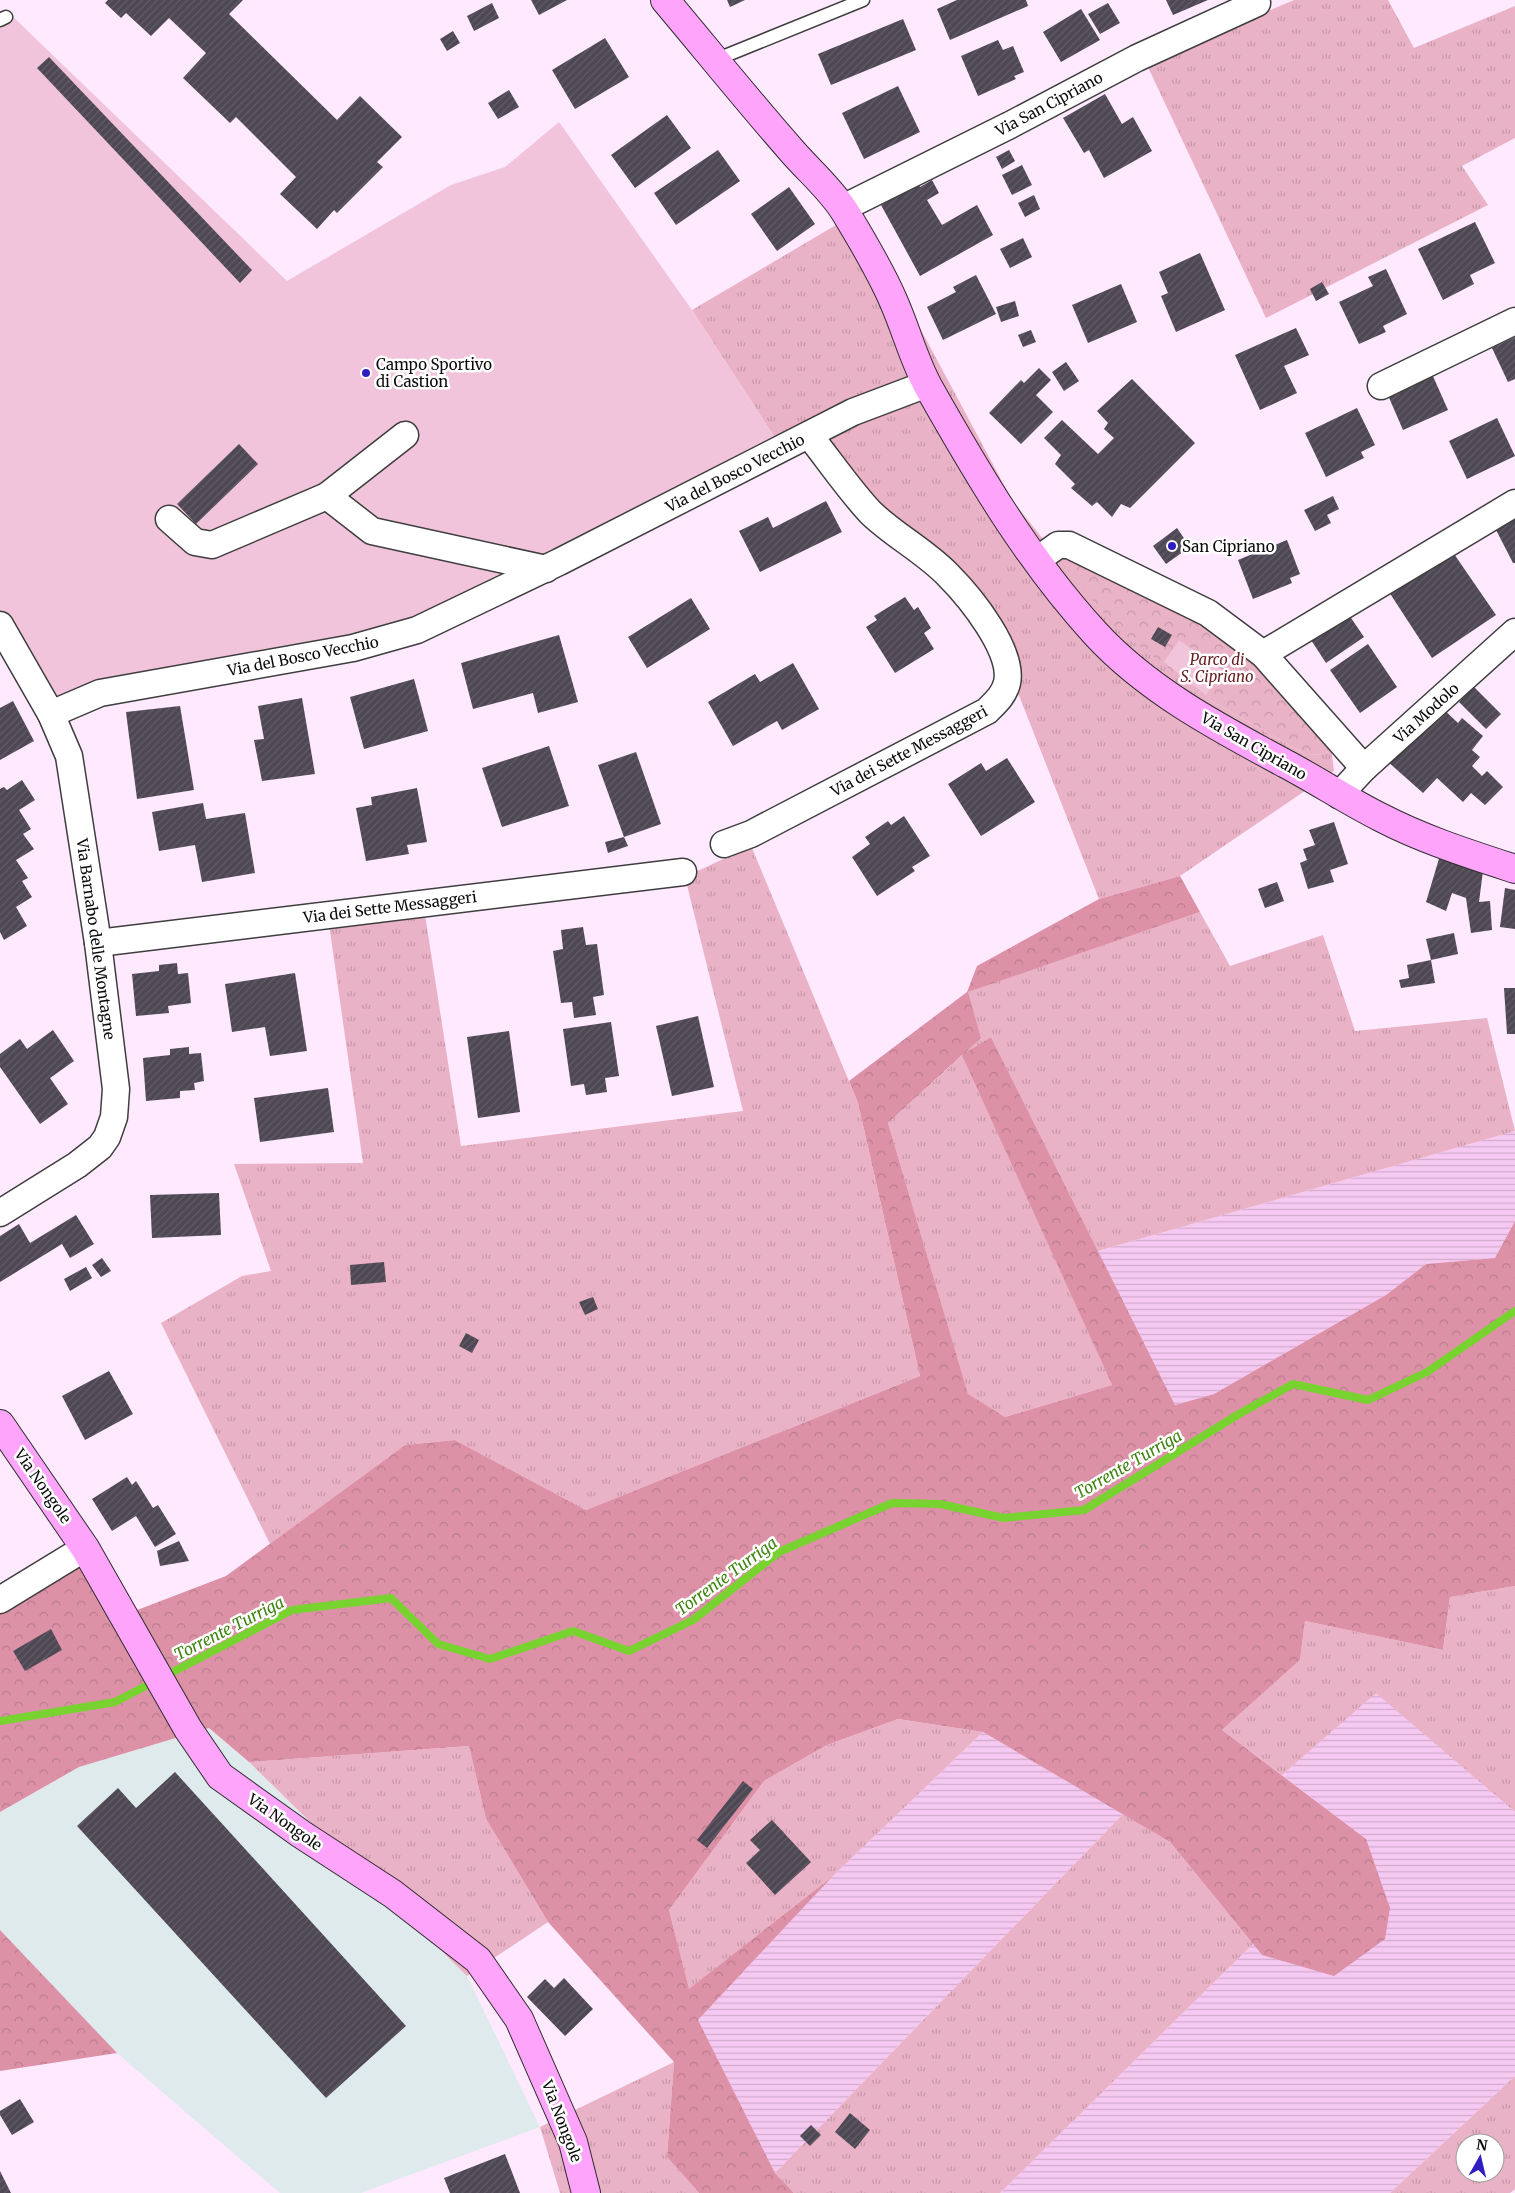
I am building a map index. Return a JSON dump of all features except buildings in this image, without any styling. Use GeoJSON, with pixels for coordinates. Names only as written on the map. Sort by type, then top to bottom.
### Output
{"type":"FeatureCollection","features":[{"type":"Feature","properties":{"kind":"main road","name":"Via San Cipriano"},"geometry":{"type":"LineString","coordinates":[[665,0],[842,208],[892,298],[927,384],[1009,522],[1095,633],[1119,657],[1150,682],[1223,730],[1300,771],[1382,819],[1426,838],[1515,869]]}},
{"type":"Feature","properties":{"kind":"main road","name":"Via Nongole"},"geometry":{"type":"LineString","coordinates":[[0,1424],[85,1548],[188,1729],[220,1776],[301,1834],[393,1894],[478,1960],[519,2019],[573,2142],[586,2193]]}},
{"type":"Feature","properties":{"kind":"street","name":"Via San Cipriano"},"geometry":{"type":"LineString","coordinates":[[842,208],[1010,125],[1137,58],[1257,3]]}},
{"type":"Feature","properties":{"kind":"street"},"geometry":{"type":"LineString","coordinates":[[1381,386],[1515,321]]}},
{"type":"Feature","properties":{"kind":"street","name":"Via del Bosco Vecchio"},"geometry":{"type":"LineString","coordinates":[[50,714],[100,693],[353,648],[417,630],[546,568],[853,412],[927,384]]}},
{"type":"Feature","properties":{"kind":"street"},"geometry":{"type":"LineString","coordinates":[[169,519],[195,542],[212,545],[327,496],[404,435]]}},
{"type":"Feature","properties":{"kind":"street","name":"Via dei Sette Messaggeri"},"geometry":{"type":"LineString","coordinates":[[724,844],[751,834],[987,711],[1002,696],[1007,682],[1006,660],[983,618],[948,575],[870,511],[809,435]]}},
{"type":"Feature","properties":{"kind":"street"},"geometry":{"type":"LineString","coordinates":[[327,496],[372,532],[546,568]]}},
{"type":"Feature","properties":{"kind":"street"},"geometry":{"type":"LineString","coordinates":[[1263,654],[1515,503]]}},
{"type":"Feature","properties":{"kind":"street"},"geometry":{"type":"LineString","coordinates":[[1037,560],[1058,545],[1069,544],[1208,614],[1263,654],[1364,768]]}},
{"type":"Feature","properties":{"kind":"street","name":"Via Barnabo delle Montagne"},"geometry":{"type":"LineString","coordinates":[[0,625],[50,714],[69,756],[98,943],[116,1089],[114,1117],[111,1128],[107,1138],[91,1156],[0,1213]]}},
{"type":"Feature","properties":{"kind":"street","name":"Via Modolo"},"geometry":{"type":"LineString","coordinates":[[1339,795],[1364,768],[1515,632]]}},
{"type":"Feature","properties":{"kind":"street","name":"Via dei Sette Messaggeri"},"geometry":{"type":"LineString","coordinates":[[98,943],[683,872]]}},
{"type":"Feature","properties":{"kind":"street"},"geometry":{"type":"LineString","coordinates":[[0,1600],[85,1548]]}},
{"type":"Feature","properties":{"kind":"lane"},"geometry":{"type":"LineString","coordinates":[[715,60],[863,0]]}},
{"type":"Feature","properties":{"kind":"shaded area"},"geometry":{"type":"Polygon","coordinates":[[[1515,1131],[1515,1221],[1495,1258],[1426,1264],[1386,1295],[1214,1394],[1175,1405],[1098,1251],[1515,1131]]]}},
{"type":"Feature","properties":{"kind":"shaded area"},"geometry":{"type":"Polygon","coordinates":[[[1376,1692],[1515,1812],[1515,2076],[1390,2193],[1000,2193],[1253,1944],[1262,1955],[1366,1839],[1282,1775],[1376,1692]]]}},
{"type":"Feature","properties":{"kind":"shaded area"},"geometry":{"type":"Polygon","coordinates":[[[209,1728],[249,1762],[467,1976],[540,2127],[361,2193],[280,2193],[117,2053],[0,1930],[0,1812],[79,1767],[209,1728]]]}},
{"type":"Feature","properties":{"kind":"shaded area"},"geometry":{"type":"Polygon","coordinates":[[[983,1732],[1123,1814],[775,2173],[698,2020],[833,1876],[983,1732]]]}},
{"type":"Feature","properties":{"kind":"green space"},"geometry":{"type":"Polygon","coordinates":[[[1294,0],[1388,0],[1414,48],[1515,6],[1515,138],[1462,166],[1488,205],[1266,318],[1146,63],[1294,0]]]}},
{"type":"Feature","properties":{"kind":"green space","name":"Campo Sportivo di Castion"},"geometry":{"type":"Polygon","coordinates":[[[8,12],[287,281],[451,185],[505,167],[559,122],[692,310],[775,438],[417,633],[100,693],[50,697],[0,637],[0,13],[8,12]]]}},
{"type":"Feature","properties":{"kind":"green space"},"geometry":{"type":"Polygon","coordinates":[[[858,212],[1012,500],[1059,559],[1210,700],[1305,754],[1325,755],[1331,747],[1334,771],[1180,876],[1099,899],[1011,675],[983,618],[812,435],[775,438],[692,310],[858,212]]]}},
{"type":"Feature","properties":{"kind":"green space","name":"Parco di S. Cipriano"},"geometry":{"type":"Polygon","coordinates":[[[1065,554],[1215,629],[1275,682],[1331,747],[1325,755],[1305,754],[1210,700],[1116,628],[1059,559],[1065,554]]]}},
{"type":"Feature","properties":{"kind":"green space"},"geometry":{"type":"Polygon","coordinates":[[[1179,640],[1223,670],[1206,695],[1164,662],[1179,640]]]}},
{"type":"Feature","properties":{"kind":"green space"},"geometry":{"type":"Polygon","coordinates":[[[752,848],[858,1103],[920,1376],[586,1510],[455,1440],[405,1445],[270,1544],[161,1323],[242,1276],[271,1271],[234,1164],[363,1163],[327,910],[423,902],[461,1146],[743,1111],[685,877],[736,853],[752,848]]]}},
{"type":"Feature","properties":{"kind":"green space"},"geometry":{"type":"Polygon","coordinates":[[[1180,876],[1200,912],[968,992],[981,1038],[965,1053],[991,1037],[1175,1405],[1214,1394],[1386,1295],[1426,1264],[1495,1258],[1515,1221],[1515,1586],[1450,1597],[1443,1650],[1305,1621],[1300,1660],[1222,1730],[1366,1839],[1390,1908],[1385,1939],[1334,1976],[1262,1955],[1170,1842],[983,1732],[898,1719],[827,1745],[764,1781],[669,1910],[689,1989],[833,1876],[698,2020],[775,2173],[794,2193],[699,2193],[667,2157],[674,2062],[548,1922],[486,1819],[469,1746],[249,1762],[209,1728],[79,1767],[0,1812],[0,1614],[85,1558],[119,1617],[226,1576],[405,1445],[455,1440],[586,1510],[920,1376],[858,1103],[849,1081],[967,992],[977,966],[1099,899],[1180,876]],[[962,1055],[888,1123],[968,1394],[1005,1417],[1112,1385],[962,1055]]]}},
{"type":"Feature","properties":{"kind":"green space"},"geometry":{"type":"Polygon","coordinates":[[[1200,912],[1230,966],[1323,935],[1355,1031],[1487,1018],[1515,1131],[1098,1251],[991,1037],[963,1055],[1112,1385],[1005,1417],[968,1395],[888,1123],[981,1038],[967,992],[1200,912]]]}},
{"type":"Feature","properties":{"kind":"green space"},"geometry":{"type":"Polygon","coordinates":[[[1515,1586],[1515,1812],[1376,1693],[1282,1775],[1222,1730],[1300,1660],[1305,1621],[1443,1650],[1450,1597],[1515,1586]]]}},
{"type":"Feature","properties":{"kind":"green space"},"geometry":{"type":"Polygon","coordinates":[[[898,1719],[983,1732],[833,1876],[689,1990],[669,1910],[764,1781],[827,1745],[898,1719]]]}},
{"type":"Feature","properties":{"kind":"green space"},"geometry":{"type":"Polygon","coordinates":[[[469,1746],[486,1819],[548,1922],[467,1976],[249,1762],[469,1746]]]}},
{"type":"Feature","properties":{"kind":"green space"},"geometry":{"type":"Polygon","coordinates":[[[1123,1814],[1170,1842],[1253,1944],[1000,2193],[794,2193],[775,2173],[1123,1814]]]}},
{"type":"Feature","properties":{"kind":"green space"},"geometry":{"type":"Polygon","coordinates":[[[0,1930],[117,2053],[0,2071],[0,1930]]]}},
{"type":"Feature","properties":{"kind":"green space"},"geometry":{"type":"Polygon","coordinates":[[[674,2062],[667,2157],[699,2193],[560,2193],[540,2127],[674,2062]]]}},
{"type":"Feature","properties":{"kind":"green space"},"geometry":{"type":"Polygon","coordinates":[[[1515,2076],[1515,2189],[1510,2193],[1390,2193],[1515,2076]]]}},
{"type":"Feature","properties":{"kind":"waterway","name":"Torrente Turriga"},"geometry":{"type":"LineString","coordinates":[[0,1721],[115,1702],[292,1610],[391,1598],[438,1644],[490,1659],[573,1631],[629,1651],[693,1620],[779,1552],[892,1503],[940,1504],[1004,1518],[1084,1510],[1239,1414],[1293,1384],[1368,1400],[1427,1372],[1515,1311]]}},
{"type":"Feature","properties":{"kind":"place","name":"Campo Sportivo di Castion"},"geometry":{"type":"Point","coordinates":[366,373]}},
{"type":"Feature","properties":{"kind":"place","name":"San Cipriano"},"geometry":{"type":"Point","coordinates":[1172,546]}}]}
